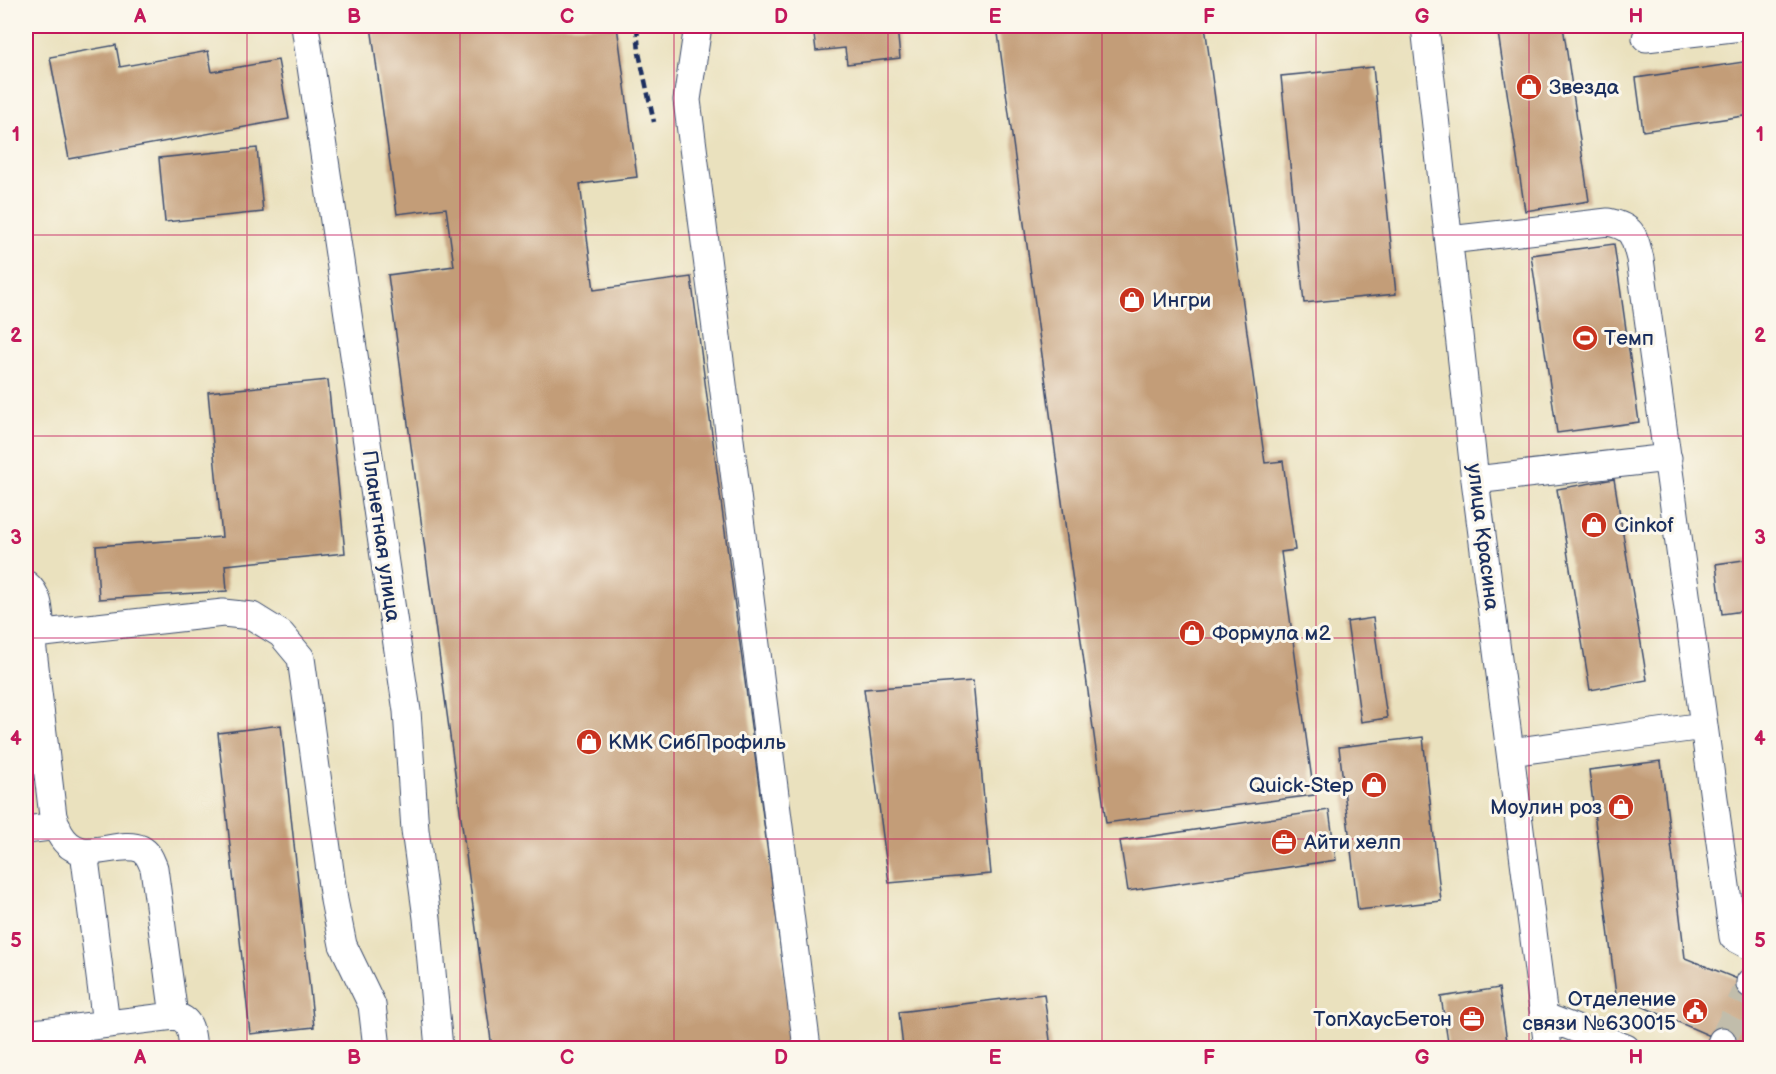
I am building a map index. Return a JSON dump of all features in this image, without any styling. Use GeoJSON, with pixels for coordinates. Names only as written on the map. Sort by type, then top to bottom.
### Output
{"type":"FeatureCollection","features":[{"type":"Feature","properties":{"kind":"street","name":"Планетная улица"},"geometry":{"type":"LineString","coordinates":[[305,26],[407,711],[415,830],[427,918],[439,1048]]}},
{"type":"Feature","properties":{"kind":"street"},"geometry":{"type":"LineString","coordinates":[[698,26],[687,100],[807,1048]]}},
{"type":"Feature","properties":{"kind":"street","name":"улица Красина"},"geometry":{"type":"LineString","coordinates":[[1425,26],[1475,480],[1548,1048]]}},
{"type":"Feature","properties":{"kind":"street"},"geometry":{"type":"LineString","coordinates":[[1646,38],[1750,26]]}},
{"type":"Feature","properties":{"kind":"street"},"geometry":{"type":"LineString","coordinates":[[1449,240],[1608,222],[1622,224],[1631,233],[1640,259],[1733,937],[1750,946]]}},
{"type":"Feature","properties":{"kind":"street"},"geometry":{"type":"LineString","coordinates":[[1475,480],[1668,458]]}},
{"type":"Feature","properties":{"kind":"street"},"geometry":{"type":"LineString","coordinates":[[26,584],[34,591],[38,601],[32,634],[53,816],[59,834],[70,846],[84,851],[132,847],[142,849],[150,856],[154,868],[174,1016]]}},
{"type":"Feature","properties":{"kind":"street"},"geometry":{"type":"LineString","coordinates":[[32,634],[222,613],[252,616],[281,634],[288,642],[301,658],[334,900],[343,945],[372,1005],[377,1048]]}},
{"type":"Feature","properties":{"kind":"street"},"geometry":{"type":"LineString","coordinates":[[1510,752],[1704,726]]}},
{"type":"Feature","properties":{"kind":"street"},"geometry":{"type":"LineString","coordinates":[[26,830],[57,826]]}},
{"type":"Feature","properties":{"kind":"street"},"geometry":{"type":"LineString","coordinates":[[84,851],[106,1024]]}},
{"type":"Feature","properties":{"kind":"street"},"geometry":{"type":"LineString","coordinates":[[26,1034],[174,1016],[182,1017],[188,1022],[193,1048]]}},
{"type":"Feature","properties":{"kind":"street"},"geometry":{"type":"LineString","coordinates":[[1544,1016],[1626,1048]]}},
{"type":"Feature","properties":{"kind":"building"},"geometry":{"type":"Polygon","coordinates":[[[371,26],[617,26],[637,177],[580,184],[594,290],[691,277],[794,1048],[492,1048],[388,275],[454,266],[446,208],[397,214],[371,26]]]}},
{"type":"Feature","properties":{"kind":"building"},"geometry":{"type":"Polygon","coordinates":[[[813,26],[897,26],[900,58],[847,64],[845,48],[816,51],[813,26]]]}},
{"type":"Feature","properties":{"kind":"building"},"geometry":{"type":"Polygon","coordinates":[[[997,26],[1205,26],[1265,463],[1283,461],[1295,550],[1281,552],[1314,795],[1106,823],[997,26]]]}},
{"type":"Feature","properties":{"kind":"building"},"geometry":{"type":"Polygon","coordinates":[[[1497,26],[1563,26],[1589,201],[1525,211],[1497,26]]]}},
{"type":"Feature","properties":{"kind":"building"},"geometry":{"type":"Polygon","coordinates":[[[116,45],[120,67],[208,51],[212,72],[278,60],[289,119],[69,159],[50,57],[116,45]]]}},
{"type":"Feature","properties":{"kind":"building"},"geometry":{"type":"Polygon","coordinates":[[[1750,61],[1750,115],[1643,131],[1636,78],[1750,61]]]}},
{"type":"Feature","properties":{"kind":"building"},"geometry":{"type":"Polygon","coordinates":[[[1373,67],[1396,294],[1304,303],[1281,76],[1373,67]]]}},
{"type":"Feature","properties":{"kind":"building"},"geometry":{"type":"Polygon","coordinates":[[[257,148],[263,212],[165,222],[159,158],[257,148]]]}},
{"type":"Feature","properties":{"kind":"building","name":"Темп"},"geometry":{"type":"Polygon","coordinates":[[[1614,244],[1639,422],[1557,433],[1531,255],[1614,244]]]}},
{"type":"Feature","properties":{"kind":"building"},"geometry":{"type":"Polygon","coordinates":[[[328,380],[345,553],[225,565],[227,591],[99,599],[96,546],[222,537],[208,392],[328,380]]]}},
{"type":"Feature","properties":{"kind":"building"},"geometry":{"type":"Polygon","coordinates":[[[1614,479],[1647,680],[1590,690],[1557,489],[1614,479]]]}},
{"type":"Feature","properties":{"kind":"building"},"geometry":{"type":"Polygon","coordinates":[[[1750,559],[1750,610],[1722,614],[1716,564],[1750,559]]]}},
{"type":"Feature","properties":{"kind":"building"},"geometry":{"type":"Polygon","coordinates":[[[1373,618],[1387,718],[1361,722],[1347,622],[1373,618]]]}},
{"type":"Feature","properties":{"kind":"building"},"geometry":{"type":"Polygon","coordinates":[[[973,681],[991,874],[889,883],[864,689],[973,681]]]}},
{"type":"Feature","properties":{"kind":"building"},"geometry":{"type":"Polygon","coordinates":[[[281,725],[314,1027],[250,1034],[218,733],[281,725]]]}},
{"type":"Feature","properties":{"kind":"building"},"geometry":{"type":"Polygon","coordinates":[[[1423,737],[1441,901],[1358,910],[1339,747],[1423,737]]]}},
{"type":"Feature","properties":{"kind":"building"},"geometry":{"type":"Polygon","coordinates":[[[1661,761],[1685,958],[1750,984],[1750,1048],[1738,1048],[1616,995],[1589,770],[1661,761]]]}},
{"type":"Feature","properties":{"kind":"building"},"geometry":{"type":"Polygon","coordinates":[[[1329,810],[1336,860],[1128,891],[1120,841],[1329,810]]]}},
{"type":"Feature","properties":{"kind":"building"},"geometry":{"type":"Polygon","coordinates":[[[26,963],[31,996],[26,997],[26,963]]]}},
{"type":"Feature","properties":{"kind":"building"},"geometry":{"type":"Polygon","coordinates":[[[1499,988],[1508,1048],[1449,1048],[1441,997],[1499,988]]]}},
{"type":"Feature","properties":{"kind":"building"},"geometry":{"type":"Polygon","coordinates":[[[1044,994],[1051,1048],[903,1048],[899,1012],[1044,994]]]}},
{"type":"Feature","properties":{"kind":"tunnel"},"geometry":{"type":"LineString","coordinates":[[1722,1041],[1750,984]]}},
{"type":"Feature","properties":{"kind":"railway"},"geometry":{"type":"LineString","coordinates":[[637,26],[639,53],[654,122]]}},
{"type":"Feature","properties":{"kind":"place","name":"Звезда"},"geometry":{"type":"Point","coordinates":[1529,87]}},
{"type":"Feature","properties":{"kind":"place","name":"Ингри"},"geometry":{"type":"Point","coordinates":[1132,300]}},
{"type":"Feature","properties":{"kind":"place","name":"Темп"},"geometry":{"type":"Point","coordinates":[1585,338]}},
{"type":"Feature","properties":{"kind":"place","name":"Cinkof"},"geometry":{"type":"Point","coordinates":[1594,525]}},
{"type":"Feature","properties":{"kind":"place","name":"Формула м2"},"geometry":{"type":"Point","coordinates":[1192,633]}},
{"type":"Feature","properties":{"kind":"place","name":"КМК СибПрофиль"},"geometry":{"type":"Point","coordinates":[589,742]}},
{"type":"Feature","properties":{"kind":"place","name":"Quick-Step"},"geometry":{"type":"Point","coordinates":[1374,785]}},
{"type":"Feature","properties":{"kind":"place","name":"Моулин роз"},"geometry":{"type":"Point","coordinates":[1621,807]}},
{"type":"Feature","properties":{"kind":"place","name":"Айти хелп"},"geometry":{"type":"Point","coordinates":[1284,842]}},
{"type":"Feature","properties":{"kind":"place","name":"Отделение связи №630015"},"geometry":{"type":"Point","coordinates":[1695,1011]}},
{"type":"Feature","properties":{"kind":"place","name":"ТопХаусБетон"},"geometry":{"type":"Point","coordinates":[1472,1019]}}]}
